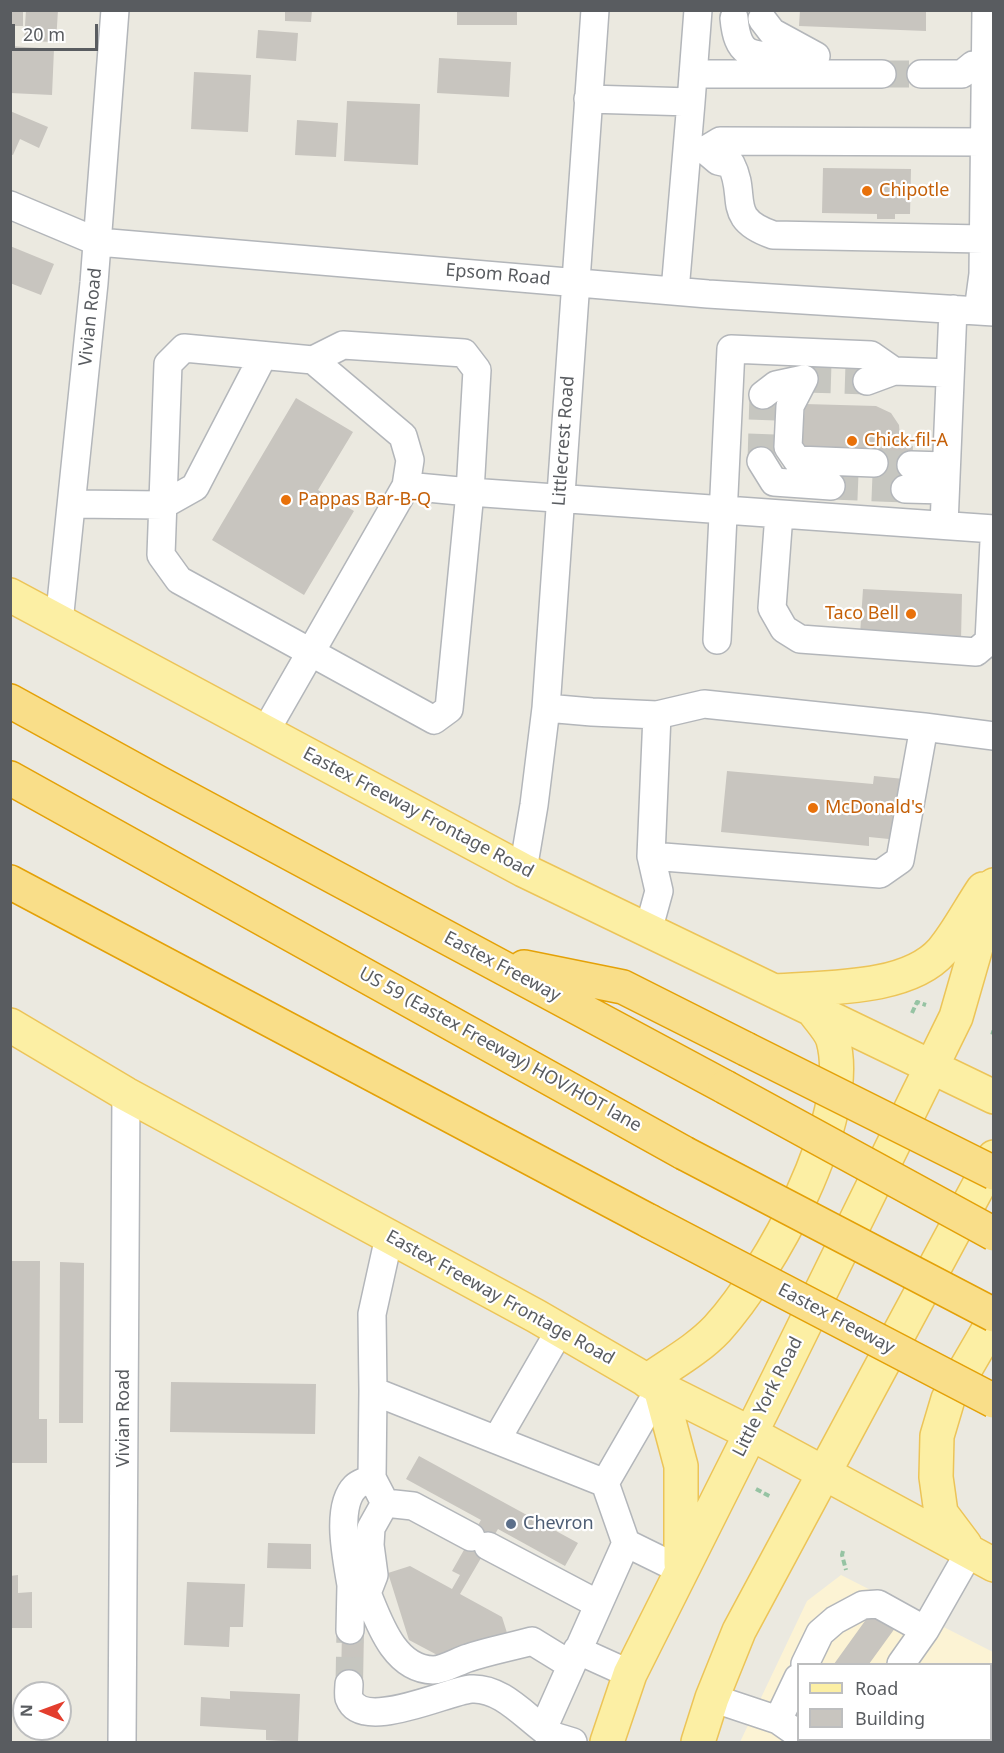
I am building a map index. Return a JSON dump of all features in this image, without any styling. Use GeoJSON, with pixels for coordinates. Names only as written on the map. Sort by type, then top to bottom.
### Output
{"type":"FeatureCollection","features":[{"type":"Feature","properties":{"kind":"highway","name":"Eastex Freeway"},"geometry":{"type":"LineString","coordinates":[[10,701],[993,1234]]}},
{"type":"Feature","properties":{"kind":"highway","name":"US 59 (Eastex Freeway) HOV/HOT lane"},"geometry":{"type":"LineString","coordinates":[[10,778],[684,1153],[993,1315]]}},
{"type":"Feature","properties":{"kind":"highway","name":"Eastex Freeway"},"geometry":{"type":"LineString","coordinates":[[10,882],[993,1401]]}},
{"type":"Feature","properties":{"kind":"highway"},"geometry":{"type":"LineString","coordinates":[[490,960],[623,987],[993,1173]]}},
{"type":"Feature","properties":{"kind":"main road","name":"Eastex Freeway Frontage Road"},"geometry":{"type":"LineString","coordinates":[[10,595],[523,870],[993,1097]]}},
{"type":"Feature","properties":{"kind":"main road"},"geometry":{"type":"LineString","coordinates":[[774,991],[878,983],[905,975],[941,952],[993,872]]}},
{"type":"Feature","properties":{"kind":"main road","name":"Little York Road"},"geometry":{"type":"LineString","coordinates":[[607,1743],[630,1674],[778,1380],[956,1017],[993,885]]}},
{"type":"Feature","properties":{"kind":"main road"},"geometry":{"type":"LineString","coordinates":[[681,1570],[681,1466],[654,1384],[703,1342],[737,1305],[767,1261],[804,1186],[829,1126],[837,1071],[832,1039],[813,1010]]}},
{"type":"Feature","properties":{"kind":"main road","name":"Eastex Freeway Frontage Road"},"geometry":{"type":"LineString","coordinates":[[10,1025],[126,1094],[560,1330],[654,1384],[982,1558]]}},
{"type":"Feature","properties":{"kind":"main road"},"geometry":{"type":"LineString","coordinates":[[698,1743],[712,1698],[739,1631],[993,1157]]}},
{"type":"Feature","properties":{"kind":"main road"},"geometry":{"type":"LineString","coordinates":[[982,1558],[941,1514],[936,1477],[937,1436],[948,1399],[993,1320]]}},
{"type":"Feature","properties":{"kind":"street","name":"Vivian Road"},"geometry":{"type":"LineString","coordinates":[[60,622],[98,242],[115,10]]}},
{"type":"Feature","properties":{"kind":"street","name":"Littlecrest Road"},"geometry":{"type":"LineString","coordinates":[[523,870],[546,708],[574,281],[595,10]]}},
{"type":"Feature","properties":{"kind":"street"},"geometry":{"type":"LineString","coordinates":[[675,291],[696,149],[692,102],[698,10]]}},
{"type":"Feature","properties":{"kind":"street"},"geometry":{"type":"LineString","coordinates":[[944,525],[950,374],[975,311],[983,274],[985,142],[989,102],[979,65],[986,10]]}},
{"type":"Feature","properties":{"kind":"street"},"geometry":{"type":"LineString","coordinates":[[693,74],[883,65],[816,56],[756,56],[742,49],[735,35],[734,18]]}},
{"type":"Feature","properties":{"kind":"street"},"geometry":{"type":"LineString","coordinates":[[762,19],[772,32],[816,56]]}},
{"type":"Feature","properties":{"kind":"street"},"geometry":{"type":"LineString","coordinates":[[921,65],[963,74],[979,65]]}},
{"type":"Feature","properties":{"kind":"street"},"geometry":{"type":"LineString","coordinates":[[588,99],[692,102]]}},
{"type":"Feature","properties":{"kind":"street"},"geometry":{"type":"LineString","coordinates":[[696,149],[720,141],[985,142]]}},
{"type":"Feature","properties":{"kind":"street"},"geometry":{"type":"LineString","coordinates":[[696,149],[718,161],[731,164],[737,177],[742,214],[757,229],[772,235],[983,239]]}},
{"type":"Feature","properties":{"kind":"street","name":"Epsom Road"},"geometry":{"type":"LineString","coordinates":[[10,206],[98,242],[675,291],[975,311]]}},
{"type":"Feature","properties":{"kind":"street"},"geometry":{"type":"LineString","coordinates":[[343,345],[464,353],[477,370],[470,492],[449,709],[434,720],[179,580],[161,555],[168,364],[184,348],[313,360],[343,345]]}},
{"type":"Feature","properties":{"kind":"street"},"geometry":{"type":"LineString","coordinates":[[717,640],[731,349],[871,355],[894,371]]}},
{"type":"Feature","properties":{"kind":"street"},"geometry":{"type":"LineString","coordinates":[[72,504],[163,505],[195,487],[263,356]]}},
{"type":"Feature","properties":{"kind":"street"},"geometry":{"type":"LineString","coordinates":[[265,732],[406,486],[410,460],[403,436],[313,360]]}},
{"type":"Feature","properties":{"kind":"street"},"geometry":{"type":"LineString","coordinates":[[867,381],[894,371],[950,374]]}},
{"type":"Feature","properties":{"kind":"street"},"geometry":{"type":"LineString","coordinates":[[763,395],[776,385],[804,379],[790,406],[788,447],[797,460],[874,464]]}},
{"type":"Feature","properties":{"kind":"street"},"geometry":{"type":"LineString","coordinates":[[761,462],[774,482],[831,486]]}},
{"type":"Feature","properties":{"kind":"street"},"geometry":{"type":"LineString","coordinates":[[908,477],[945,478]]}},
{"type":"Feature","properties":{"kind":"street"},"geometry":{"type":"LineString","coordinates":[[406,486],[993,529]]}},
{"type":"Feature","properties":{"kind":"street"},"geometry":{"type":"LineString","coordinates":[[779,514],[772,608],[784,629],[800,639],[976,652],[989,641],[993,541]]}},
{"type":"Feature","properties":{"kind":"street"},"geometry":{"type":"LineString","coordinates":[[546,708],[657,714],[704,704],[993,736]]}},
{"type":"Feature","properties":{"kind":"street"},"geometry":{"type":"LineString","coordinates":[[648,931],[659,891],[651,855],[657,714]]}},
{"type":"Feature","properties":{"kind":"street"},"geometry":{"type":"LineString","coordinates":[[651,855],[880,874],[900,860],[924,727]]}},
{"type":"Feature","properties":{"kind":"street","name":"Vivian Road"},"geometry":{"type":"LineString","coordinates":[[122,1743],[126,1094]]}},
{"type":"Feature","properties":{"kind":"street"},"geometry":{"type":"LineString","coordinates":[[385,1503],[372,1478],[372,1314],[389,1237]]}},
{"type":"Feature","properties":{"kind":"street"},"geometry":{"type":"LineString","coordinates":[[497,1439],[560,1330]]}},
{"type":"Feature","properties":{"kind":"street"},"geometry":{"type":"LineString","coordinates":[[543,1729],[626,1543],[606,1483],[654,1384]]}},
{"type":"Feature","properties":{"kind":"street"},"geometry":{"type":"LineString","coordinates":[[373,1391],[606,1483]]}},
{"type":"Feature","properties":{"kind":"street"},"geometry":{"type":"LineString","coordinates":[[372,1478],[355,1487],[345,1508],[346,1551],[359,1589],[396,1650],[417,1667],[435,1670],[472,1689],[499,1694],[550,1735],[573,1743]]}},
{"type":"Feature","properties":{"kind":"street"},"geometry":{"type":"LineString","coordinates":[[385,1503],[413,1506],[598,1604]]}},
{"type":"Feature","properties":{"kind":"street"},"geometry":{"type":"LineString","coordinates":[[350,1630],[359,1589],[374,1575],[370,1545],[371,1528],[385,1503]]}},
{"type":"Feature","properties":{"kind":"street"},"geometry":{"type":"LineString","coordinates":[[626,1543],[681,1570]]}},
{"type":"Feature","properties":{"kind":"street"},"geometry":{"type":"LineString","coordinates":[[902,1663],[925,1630],[982,1558]]}},
{"type":"Feature","properties":{"kind":"street"},"geometry":{"type":"LineString","coordinates":[[806,1663],[820,1633],[836,1620],[863,1605],[878,1604],[925,1630]]}},
{"type":"Feature","properties":{"kind":"street"},"geometry":{"type":"LineString","coordinates":[[435,1670],[532,1641],[574,1658],[630,1674]]}},
{"type":"Feature","properties":{"kind":"street"},"geometry":{"type":"LineString","coordinates":[[712,1698],[788,1727],[797,1683]]}},
{"type":"Feature","properties":{"kind":"street"},"geometry":{"type":"LineString","coordinates":[[349,1684],[349,1698],[357,1707],[372,1713],[402,1708],[472,1689]]}},
{"type":"Feature","properties":{"kind":"path"},"geometry":{"type":"LineString","coordinates":[[912,1013],[917,1002],[926,1005]]}},
{"type":"Feature","properties":{"kind":"path"},"geometry":{"type":"LineString","coordinates":[[843,1551],[846,1570]]}},
{"type":"Feature","properties":{"kind":"shaded area"},"geometry":{"type":"Polygon","coordinates":[[[841,1575],[993,1652],[993,1742],[740,1742],[807,1601],[841,1575]]]}},
{"type":"Feature","properties":{"kind":"building"},"geometry":{"type":"Polygon","coordinates":[[[10,10],[23,10],[23,26],[10,26],[10,10]]]}},
{"type":"Feature","properties":{"kind":"building"},"geometry":{"type":"Polygon","coordinates":[[[26,10],[58,10],[56,42],[24,41],[26,10]]]}},
{"type":"Feature","properties":{"kind":"building"},"geometry":{"type":"Polygon","coordinates":[[[285,10],[312,10],[311,22],[285,21],[285,10]]]}},
{"type":"Feature","properties":{"kind":"building"},"geometry":{"type":"Polygon","coordinates":[[[457,10],[517,10],[517,25],[457,25],[457,10]]]}},
{"type":"Feature","properties":{"kind":"building"},"geometry":{"type":"Polygon","coordinates":[[[800,10],[926,10],[926,31],[799,26],[800,10]]]}},
{"type":"Feature","properties":{"kind":"building"},"geometry":{"type":"Polygon","coordinates":[[[258,30],[298,33],[296,61],[256,58],[258,30]]]}},
{"type":"Feature","properties":{"kind":"building"},"geometry":{"type":"Polygon","coordinates":[[[10,46],[54,49],[52,95],[10,93],[10,46]]]}},
{"type":"Feature","properties":{"kind":"building"},"geometry":{"type":"Polygon","coordinates":[[[439,58],[511,62],[509,97],[437,93],[439,58]]]}},
{"type":"Feature","properties":{"kind":"building"},"geometry":{"type":"Polygon","coordinates":[[[194,72],[251,75],[248,132],[191,129],[194,72]]]}},
{"type":"Feature","properties":{"kind":"building"},"geometry":{"type":"Polygon","coordinates":[[[347,101],[420,104],[418,165],[344,161],[347,101]]]}},
{"type":"Feature","properties":{"kind":"building"},"geometry":{"type":"Polygon","coordinates":[[[10,111],[48,127],[39,148],[20,139],[13,155],[10,154],[10,111]]]}},
{"type":"Feature","properties":{"kind":"building"},"geometry":{"type":"Polygon","coordinates":[[[297,120],[338,123],[336,157],[295,155],[297,120]]]}},
{"type":"Feature","properties":{"kind":"building","name":"Chipotle"},"geometry":{"type":"Polygon","coordinates":[[[823,168],[911,169],[910,214],[895,214],[895,219],[877,219],[877,214],[822,213],[823,168]]]}},
{"type":"Feature","properties":{"kind":"building"},"geometry":{"type":"Polygon","coordinates":[[[10,246],[54,264],[41,295],[10,283],[10,246]]]}},
{"type":"Feature","properties":{"kind":"building","name":"Pappas Bar-B-Q"},"geometry":{"type":"Polygon","coordinates":[[[296,398],[353,432],[318,490],[354,511],[304,595],[212,540],[296,398]]]}},
{"type":"Feature","properties":{"kind":"building","name":"Chick-fil-A"},"geometry":{"type":"Polygon","coordinates":[[[805,404],[876,406],[891,413],[899,425],[904,445],[913,446],[911,477],[874,473],[874,449],[802,446],[805,404]]]}},
{"type":"Feature","properties":{"kind":"building","name":"Taco Bell"},"geometry":{"type":"Polygon","coordinates":[[[863,589],[962,594],[961,640],[860,635],[863,589]]]}},
{"type":"Feature","properties":{"kind":"building","name":"McDonald's"},"geometry":{"type":"Polygon","coordinates":[[[727,771],[873,784],[874,776],[904,779],[899,840],[869,837],[869,846],[721,832],[727,771]]]}},
{"type":"Feature","properties":{"kind":"building"},"geometry":{"type":"Polygon","coordinates":[[[10,1261],[40,1261],[39,1419],[47,1419],[47,1463],[10,1463],[10,1261]]]}},
{"type":"Feature","properties":{"kind":"building"},"geometry":{"type":"Polygon","coordinates":[[[60,1262],[84,1263],[83,1423],[59,1423],[60,1262]]]}},
{"type":"Feature","properties":{"kind":"building"},"geometry":{"type":"Polygon","coordinates":[[[171,1382],[316,1384],[315,1434],[170,1432],[171,1382]]]}},
{"type":"Feature","properties":{"kind":"building"},"geometry":{"type":"Polygon","coordinates":[[[419,1456],[578,1543],[565,1566],[498,1529],[460,1594],[502,1617],[508,1636],[441,1657],[409,1640],[388,1573],[410,1566],[452,1589],[460,1575],[452,1571],[481,1520],[406,1479],[419,1456]]]}},
{"type":"Feature","properties":{"kind":"building"},"geometry":{"type":"Polygon","coordinates":[[[268,1543],[311,1544],[311,1569],[267,1568],[268,1543]]]}},
{"type":"Feature","properties":{"kind":"building"},"geometry":{"type":"Polygon","coordinates":[[[18,1575],[18,1593],[32,1592],[32,1628],[10,1628],[10,1576],[18,1575]]]}},
{"type":"Feature","properties":{"kind":"building"},"geometry":{"type":"Polygon","coordinates":[[[187,1582],[245,1584],[243,1627],[230,1627],[229,1647],[184,1645],[187,1582]]]}},
{"type":"Feature","properties":{"kind":"building"},"geometry":{"type":"Polygon","coordinates":[[[875,1607],[898,1624],[870,1663],[835,1663],[875,1607]]]}},
{"type":"Feature","properties":{"kind":"building"},"geometry":{"type":"Polygon","coordinates":[[[342,1630],[364,1630],[363,1684],[341,1683],[342,1630]]]}},
{"type":"Feature","properties":{"kind":"building"},"geometry":{"type":"Polygon","coordinates":[[[230,1691],[300,1694],[298,1742],[266,1740],[266,1730],[200,1726],[201,1697],[230,1699],[230,1691]]]}},
{"type":"Feature","properties":{"kind":"building"},"geometry":{"type":"Polygon","coordinates":[[[899,1741],[967,1741],[966,1742],[899,1741]]]}},
{"type":"Feature","properties":{"kind":"tunnel"},"geometry":{"type":"LineString","coordinates":[[882,74],[921,74]]}},
{"type":"Feature","properties":{"kind":"tunnel"},"geometry":{"type":"LineString","coordinates":[[804,379],[867,381]]}},
{"type":"Feature","properties":{"kind":"tunnel"},"geometry":{"type":"LineString","coordinates":[[761,461],[763,395]]}},
{"type":"Feature","properties":{"kind":"tunnel"},"geometry":{"type":"LineString","coordinates":[[874,463],[911,465]]}},
{"type":"Feature","properties":{"kind":"tunnel"},"geometry":{"type":"LineString","coordinates":[[831,486],[905,489]]}},
{"type":"Feature","properties":{"kind":"tunnel"},"geometry":{"type":"LineString","coordinates":[[349,1684],[350,1630]]}},
{"type":"Feature","properties":{"kind":"place","name":"Chipotle"},"geometry":{"type":"Point","coordinates":[867,191]}},
{"type":"Feature","properties":{"kind":"place","name":"Chick-fil-A"},"geometry":{"type":"Point","coordinates":[852,441]}},
{"type":"Feature","properties":{"kind":"place","name":"Pappas Bar-B-Q"},"geometry":{"type":"Point","coordinates":[286,500]}},
{"type":"Feature","properties":{"kind":"place","name":"Taco Bell"},"geometry":{"type":"Point","coordinates":[911,614]}},
{"type":"Feature","properties":{"kind":"place","name":"McDonald's"},"geometry":{"type":"Point","coordinates":[813,808]}},
{"type":"Feature","properties":{"kind":"place","name":"Chevron"},"geometry":{"type":"Point","coordinates":[511,1524]}}]}
